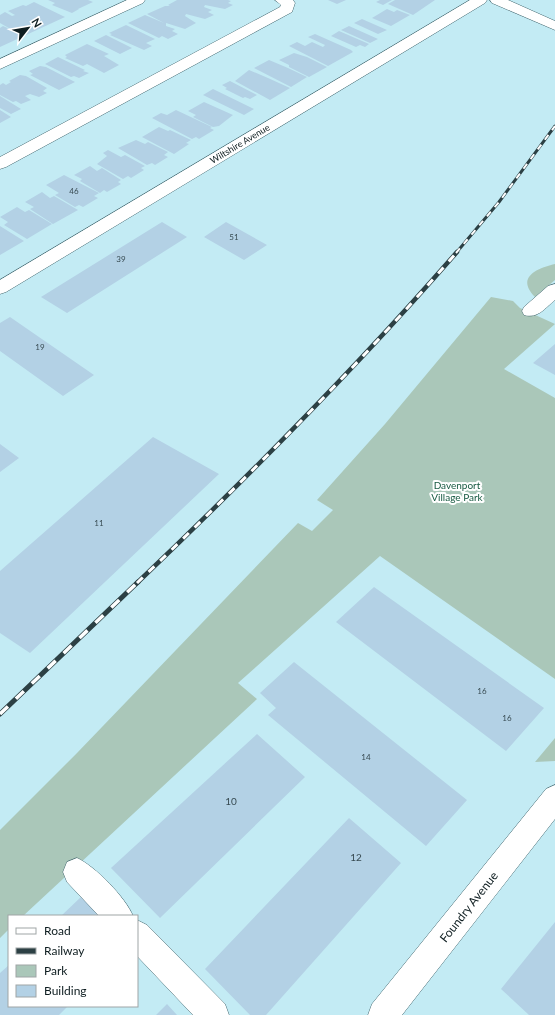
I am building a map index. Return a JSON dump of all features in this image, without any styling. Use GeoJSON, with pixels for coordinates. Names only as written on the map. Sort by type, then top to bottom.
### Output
{"type":"FeatureCollection","features":[{"type":"Feature","properties":{"kind":"street"},"geometry":{"type":"LineString","coordinates":[[0,65],[138,0]]}},
{"type":"Feature","properties":{"kind":"street"},"geometry":{"type":"LineString","coordinates":[[0,164],[287,9],[288,3],[282,0]]}},
{"type":"Feature","properties":{"kind":"street","name":"Wiltshire Avenue"},"geometry":{"type":"LineString","coordinates":[[0,288],[480,0]]}},
{"type":"Feature","properties":{"kind":"street"},"geometry":{"type":"LineString","coordinates":[[497,0],[555,26]]}},
{"type":"Feature","properties":{"kind":"street"},"geometry":{"type":"LineString","coordinates":[[530,311],[555,290]]}},
{"type":"Feature","properties":{"kind":"street","name":"Foundry Avenue"},"geometry":{"type":"LineString","coordinates":[[383,1015],[555,798]]}},
{"type":"Feature","properties":{"kind":"street"},"geometry":{"type":"LineString","coordinates":[[77,872],[118,915]]}},
{"type":"Feature","properties":{"kind":"street"},"geometry":{"type":"LineString","coordinates":[[138,936],[214,1015]]}},
{"type":"Feature","properties":{"kind":"green space"},"geometry":{"type":"Polygon","coordinates":[[[555,264],[555,280],[535,297],[529,290],[527,284],[531,274],[542,268],[555,264]]]}},
{"type":"Feature","properties":{"kind":"green space","name":"Davenport Village Park"},"geometry":{"type":"Polygon","coordinates":[[[491,297],[513,301],[520,308],[555,324],[504,369],[555,398],[555,679],[380,556],[238,683],[257,699],[24,915],[8,915],[8,930],[0,938],[0,830],[77,753],[298,523],[312,531],[333,510],[317,500],[385,424],[491,297]]]}},
{"type":"Feature","properties":{"kind":"green space"},"geometry":{"type":"Polygon","coordinates":[[[555,738],[555,761],[535,762],[555,738]]]}},
{"type":"Feature","properties":{"kind":"building"},"geometry":{"type":"Polygon","coordinates":[[[48,0],[88,0],[93,2],[72,13],[52,5],[55,3],[48,0]]]}},
{"type":"Feature","properties":{"kind":"building"},"geometry":{"type":"Polygon","coordinates":[[[177,0],[228,0],[231,1],[228,3],[233,5],[225,9],[205,5],[204,7],[212,10],[208,12],[214,15],[205,19],[186,14],[185,16],[196,23],[185,29],[166,23],[166,26],[175,29],[172,31],[178,34],[168,39],[162,36],[159,38],[128,23],[145,15],[164,23],[147,14],[165,6],[170,6],[168,5],[177,0]]]}},
{"type":"Feature","properties":{"kind":"building"},"geometry":{"type":"Polygon","coordinates":[[[328,0],[346,0],[337,4],[328,0]]]}},
{"type":"Feature","properties":{"kind":"building"},"geometry":{"type":"Polygon","coordinates":[[[380,0],[392,0],[383,5],[376,2],[380,0]]]}},
{"type":"Feature","properties":{"kind":"building"},"geometry":{"type":"Polygon","coordinates":[[[395,0],[435,0],[413,15],[388,4],[395,0]]]}},
{"type":"Feature","properties":{"kind":"building"},"geometry":{"type":"Polygon","coordinates":[[[34,2],[65,17],[0,47],[0,28],[3,26],[14,31],[0,23],[0,15],[5,12],[12,16],[15,15],[8,11],[34,2]]]}},
{"type":"Feature","properties":{"kind":"building"},"geometry":{"type":"Polygon","coordinates":[[[387,9],[394,12],[397,10],[410,15],[391,26],[372,18],[387,9]]]}},
{"type":"Feature","properties":{"kind":"building"},"geometry":{"type":"Polygon","coordinates":[[[362,19],[387,30],[378,34],[354,23],[362,19]]]}},
{"type":"Feature","properties":{"kind":"building"},"geometry":{"type":"Polygon","coordinates":[[[126,25],[155,39],[146,43],[152,46],[144,50],[110,35],[112,34],[109,33],[126,25]]]}},
{"type":"Feature","properties":{"kind":"building"},"geometry":{"type":"Polygon","coordinates":[[[349,26],[378,39],[370,43],[341,30],[349,26]]]}},
{"type":"Feature","properties":{"kind":"building"},"geometry":{"type":"Polygon","coordinates":[[[339,31],[369,44],[365,47],[360,45],[356,47],[331,36],[339,31]]]}},
{"type":"Feature","properties":{"kind":"building"},"geometry":{"type":"Polygon","coordinates":[[[315,34],[353,52],[328,66],[289,46],[297,42],[305,46],[312,42],[323,47],[325,45],[308,37],[315,34]]]}},
{"type":"Feature","properties":{"kind":"building"},"geometry":{"type":"Polygon","coordinates":[[[106,35],[132,48],[120,54],[94,41],[106,35]]]}},
{"type":"Feature","properties":{"kind":"building"},"geometry":{"type":"Polygon","coordinates":[[[87,44],[109,54],[104,56],[119,65],[104,73],[87,64],[83,66],[65,58],[67,57],[65,55],[87,44]]]}},
{"type":"Feature","properties":{"kind":"building"},"geometry":{"type":"Polygon","coordinates":[[[294,53],[307,57],[327,67],[309,77],[279,60],[294,53]]]}},
{"type":"Feature","properties":{"kind":"building"},"geometry":{"type":"Polygon","coordinates":[[[58,57],[89,73],[79,78],[74,76],[71,77],[45,64],[58,57]]]}},
{"type":"Feature","properties":{"kind":"building"},"geometry":{"type":"Polygon","coordinates":[[[269,60],[307,77],[291,87],[254,68],[269,60]]]}},
{"type":"Feature","properties":{"kind":"building"},"geometry":{"type":"Polygon","coordinates":[[[40,66],[46,67],[75,82],[59,90],[30,75],[33,74],[29,71],[40,66]]]}},
{"type":"Feature","properties":{"kind":"building"},"geometry":{"type":"Polygon","coordinates":[[[249,70],[290,88],[270,100],[235,81],[249,70]]]}},
{"type":"Feature","properties":{"kind":"building"},"geometry":{"type":"Polygon","coordinates":[[[20,75],[26,76],[47,88],[43,91],[47,93],[39,97],[30,94],[25,96],[31,100],[21,104],[16,101],[13,102],[0,95],[0,85],[3,83],[6,85],[11,82],[9,81],[20,75]]]}},
{"type":"Feature","properties":{"kind":"building"},"geometry":{"type":"Polygon","coordinates":[[[230,81],[257,95],[250,99],[245,97],[243,98],[225,89],[227,88],[222,85],[230,81]]]}},
{"type":"Feature","properties":{"kind":"building"},"geometry":{"type":"Polygon","coordinates":[[[213,89],[254,109],[244,115],[203,95],[213,89]]]}},
{"type":"Feature","properties":{"kind":"building"},"geometry":{"type":"Polygon","coordinates":[[[0,96],[21,109],[11,114],[0,108],[0,96]]]}},
{"type":"Feature","properties":{"kind":"building"},"geometry":{"type":"Polygon","coordinates":[[[204,102],[233,115],[219,126],[213,127],[193,117],[196,115],[188,111],[204,102]]]}},
{"type":"Feature","properties":{"kind":"building"},"geometry":{"type":"Polygon","coordinates":[[[0,110],[11,117],[0,123],[0,110]]]}},
{"type":"Feature","properties":{"kind":"building"},"geometry":{"type":"Polygon","coordinates":[[[176,110],[212,127],[210,128],[214,130],[199,139],[196,137],[192,139],[152,118],[161,113],[167,115],[176,110]]]}},
{"type":"Feature","properties":{"kind":"building"},"geometry":{"type":"Polygon","coordinates":[[[159,127],[168,131],[170,130],[191,140],[186,143],[189,144],[174,154],[142,137],[159,127]]]}},
{"type":"Feature","properties":{"kind":"building"},"geometry":{"type":"Polygon","coordinates":[[[136,140],[145,144],[148,142],[168,152],[164,155],[168,157],[155,165],[152,163],[147,165],[118,148],[136,140]]]}},
{"type":"Feature","properties":{"kind":"building"},"geometry":{"type":"Polygon","coordinates":[[[108,150],[121,157],[125,155],[145,166],[141,168],[144,170],[131,178],[128,176],[123,179],[97,164],[107,156],[103,153],[108,150]]]}},
{"type":"Feature","properties":{"kind":"building"},"geometry":{"type":"Polygon","coordinates":[[[90,166],[97,171],[102,168],[121,180],[118,182],[121,184],[107,192],[104,190],[100,193],[80,181],[82,179],[74,175],[90,166]]]}},
{"type":"Feature","properties":{"kind":"building"},"geometry":{"type":"Polygon","coordinates":[[[64,175],[99,193],[94,196],[98,198],[83,207],[79,205],[75,207],[55,195],[59,193],[46,185],[64,175]]]}},
{"type":"Feature","properties":{"kind":"building"},"geometry":{"type":"Polygon","coordinates":[[[42,192],[50,198],[54,196],[78,210],[53,224],[30,209],[34,207],[25,202],[42,192]]]}},
{"type":"Feature","properties":{"kind":"building"},"geometry":{"type":"Polygon","coordinates":[[[17,207],[25,212],[29,210],[52,224],[27,239],[4,225],[8,222],[0,217],[17,207]]]}},
{"type":"Feature","properties":{"kind":"building"},"geometry":{"type":"Polygon","coordinates":[[[162,222],[187,237],[67,313],[41,297],[162,222]]]}},
{"type":"Feature","properties":{"kind":"building"},"geometry":{"type":"Polygon","coordinates":[[[226,222],[267,245],[244,260],[204,237],[226,222]]]}},
{"type":"Feature","properties":{"kind":"building"},"geometry":{"type":"Polygon","coordinates":[[[0,226],[24,241],[0,255],[0,226]]]}},
{"type":"Feature","properties":{"kind":"building"},"geometry":{"type":"Polygon","coordinates":[[[10,317],[94,375],[63,396],[0,351],[0,323],[10,317]]]}},
{"type":"Feature","properties":{"kind":"building"},"geometry":{"type":"Polygon","coordinates":[[[555,344],[555,375],[533,363],[555,344]]]}},
{"type":"Feature","properties":{"kind":"building"},"geometry":{"type":"Polygon","coordinates":[[[153,437],[219,474],[30,653],[0,633],[0,571],[153,437]]]}},
{"type":"Feature","properties":{"kind":"building"},"geometry":{"type":"Polygon","coordinates":[[[0,444],[19,458],[0,472],[0,444]]]}},
{"type":"Feature","properties":{"kind":"building"},"geometry":{"type":"Polygon","coordinates":[[[374,587],[544,708],[506,751],[336,622],[374,587]]]}},
{"type":"Feature","properties":{"kind":"building"},"geometry":{"type":"Polygon","coordinates":[[[294,662],[467,800],[426,846],[268,715],[276,708],[260,693],[294,662]]]}},
{"type":"Feature","properties":{"kind":"building"},"geometry":{"type":"Polygon","coordinates":[[[257,734],[305,777],[160,918],[111,868],[257,734]]]}},
{"type":"Feature","properties":{"kind":"building"},"geometry":{"type":"Polygon","coordinates":[[[349,818],[401,863],[266,1015],[250,1015],[205,969],[349,818]]]}},
{"type":"Feature","properties":{"kind":"building"},"geometry":{"type":"Polygon","coordinates":[[[82,896],[100,915],[62,915],[82,896]]]}},
{"type":"Feature","properties":{"kind":"building"},"geometry":{"type":"Polygon","coordinates":[[[555,922],[555,1015],[529,1015],[501,989],[555,922]]]}},
{"type":"Feature","properties":{"kind":"building"},"geometry":{"type":"Polygon","coordinates":[[[8,966],[8,1007],[67,1007],[59,1015],[0,1015],[0,973],[8,966]]]}},
{"type":"Feature","properties":{"kind":"building"},"geometry":{"type":"Polygon","coordinates":[[[167,1004],[177,1015],[156,1015],[167,1004]]]}},
{"type":"Feature","properties":{"kind":"railway"},"geometry":{"type":"LineString","coordinates":[[456,253],[499,202],[555,126]]}},
{"type":"Feature","properties":{"kind":"railway"},"geometry":{"type":"LineString","coordinates":[[137,583],[220,503],[341,380],[457,252]]}},
{"type":"Feature","properties":{"kind":"railway"},"geometry":{"type":"LineString","coordinates":[[0,714],[138,582]]}}]}
